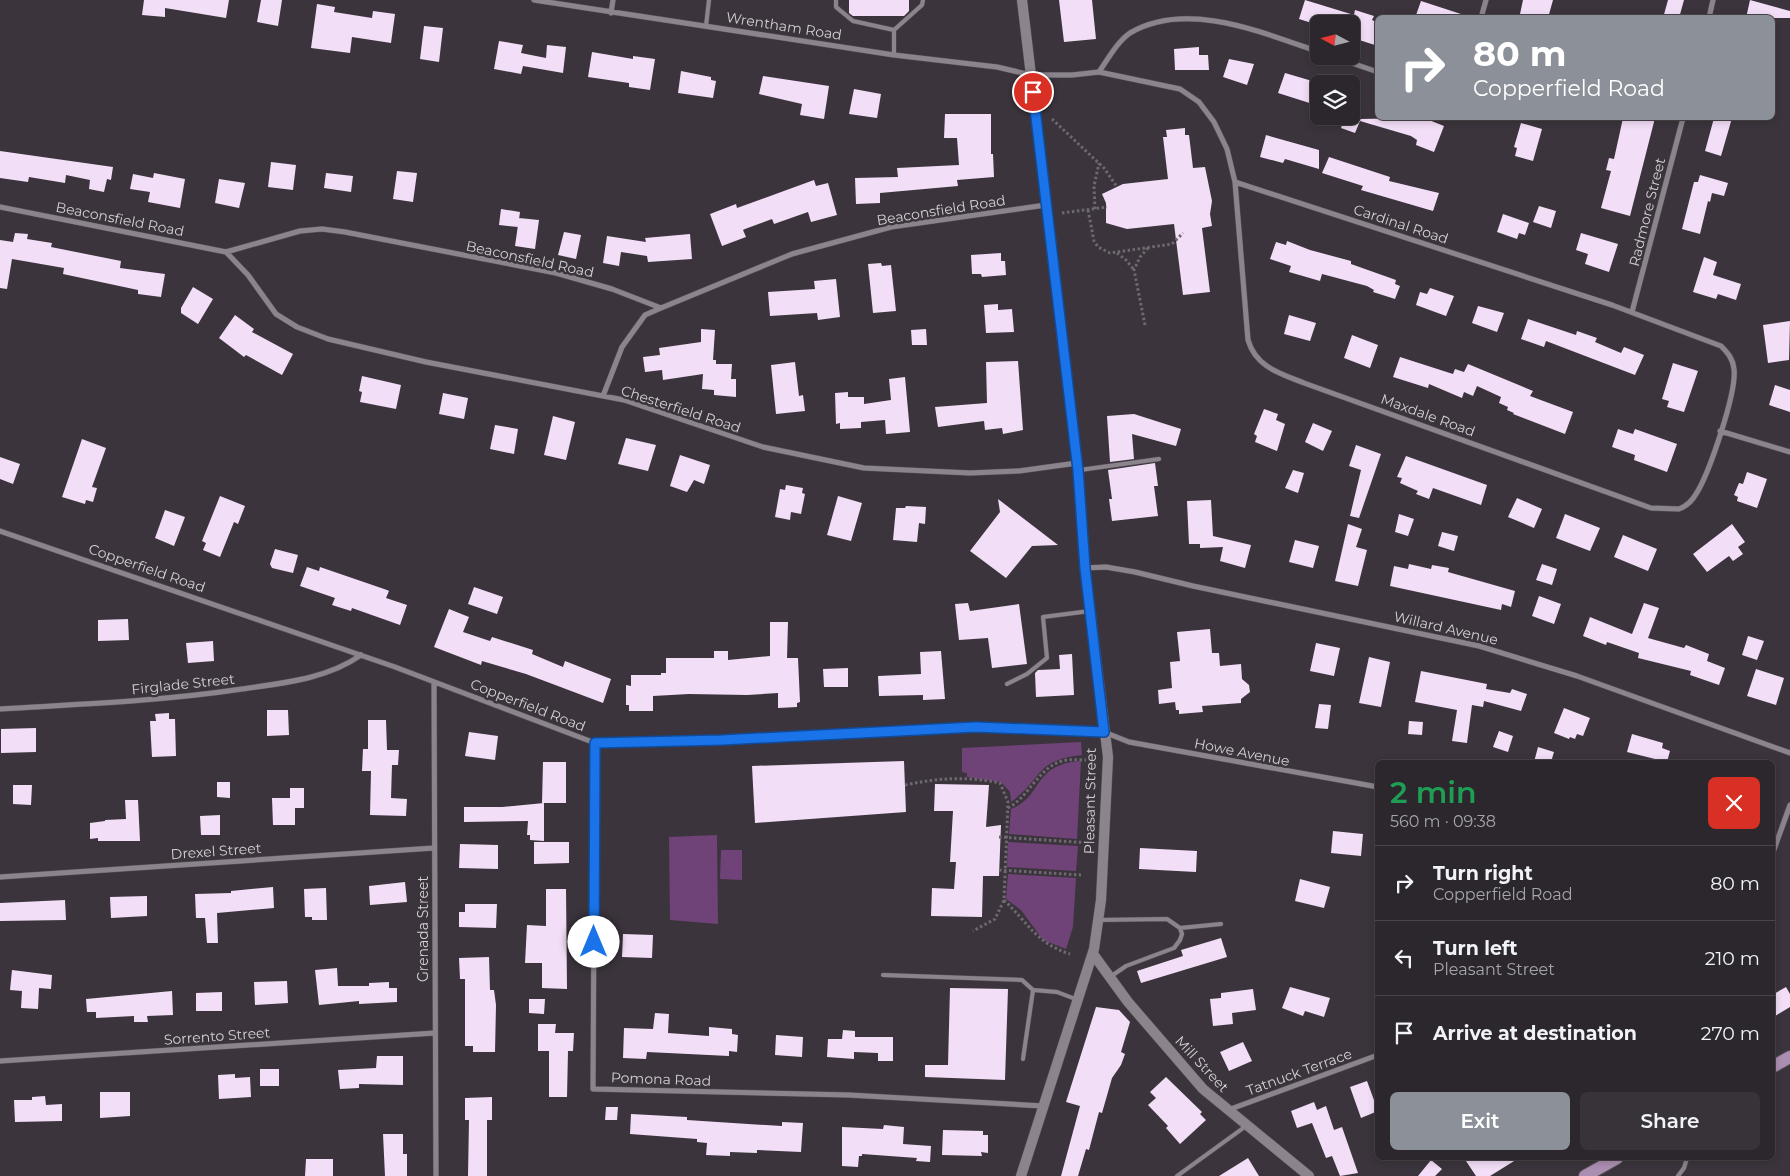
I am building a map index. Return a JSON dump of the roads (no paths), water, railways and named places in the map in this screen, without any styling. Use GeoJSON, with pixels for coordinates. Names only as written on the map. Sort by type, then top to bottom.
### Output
{"type":"FeatureCollection","features":[{"type":"Feature","properties":{"kind":"main road","name":"Pleasant Street"},"geometry":{"type":"LineString","coordinates":[[1021,1176],[1093,954],[1098,920],[1104,844],[1108,757],[1085,568],[1077,467],[1022,0]]}},
{"type":"Feature","properties":{"kind":"main road","name":"Mill Street"},"geometry":{"type":"LineString","coordinates":[[1093,954],[1202,1089],[1309,1176]]}},
{"type":"Feature","properties":{"kind":"main road"},"geometry":{"type":"LineString","coordinates":[[1775,1065],[1790,1057]]}},
{"type":"Feature","properties":{"kind":"main road"},"geometry":{"type":"LineString","coordinates":[[1593,1174],[1613,1160]]}},
{"type":"Feature","properties":{"kind":"street","name":"Wrentham Road"},"geometry":{"type":"LineString","coordinates":[[534,0],[894,54],[997,67],[1031,75]]}},
{"type":"Feature","properties":{"kind":"street"},"geometry":{"type":"LineString","coordinates":[[611,12],[613,0]]}},
{"type":"Feature","properties":{"kind":"street"},"geometry":{"type":"LineString","coordinates":[[1482,15],[1486,0]]}},
{"type":"Feature","properties":{"kind":"street"},"geometry":{"type":"LineString","coordinates":[[1709,15],[1713,0]]}},
{"type":"Feature","properties":{"kind":"street"},"geometry":{"type":"LineString","coordinates":[[1099,72],[1128,34],[1146,22],[1166,15],[1208,16],[1245,26],[1310,49]]}},
{"type":"Feature","properties":{"kind":"street"},"geometry":{"type":"LineString","coordinates":[[1357,65],[1375,71]]}},
{"type":"Feature","properties":{"kind":"street"},"geometry":{"type":"LineString","coordinates":[[1031,75],[1072,75],[1099,72],[1180,89],[1199,102],[1214,122],[1227,149],[1235,182]]}},
{"type":"Feature","properties":{"kind":"street","name":"Radmore Street"},"geometry":{"type":"LineString","coordinates":[[1632,312],[1682,120]]}},
{"type":"Feature","properties":{"kind":"street","name":"Cardinal Road"},"geometry":{"type":"LineString","coordinates":[[1235,182],[1632,312],[1721,346],[1730,356],[1734,369],[1734,385],[1720,431]]}},
{"type":"Feature","properties":{"kind":"street","name":"Maxdale Road"},"geometry":{"type":"LineString","coordinates":[[1235,182],[1248,340],[1252,354],[1265,367],[1304,383],[1656,509],[1680,510],[1691,501],[1702,482],[1720,431]]}},
{"type":"Feature","properties":{"kind":"street","name":"Beaconsfield Road"},"geometry":{"type":"LineString","coordinates":[[0,207],[226,252],[273,237],[300,231],[322,229],[556,273],[612,289],[661,308],[792,254],[891,227],[1046,205]]}},
{"type":"Feature","properties":{"kind":"street","name":"Chesterfield Road"},"geometry":{"type":"LineString","coordinates":[[226,252],[248,275],[276,314],[297,327],[328,340],[426,362],[624,400],[763,447],[864,468],[970,474],[1077,467]]}},
{"type":"Feature","properties":{"kind":"street"},"geometry":{"type":"LineString","coordinates":[[603,396],[622,347],[645,315],[661,308]]}},
{"type":"Feature","properties":{"kind":"street"},"geometry":{"type":"LineString","coordinates":[[1720,431],[1790,452]]}},
{"type":"Feature","properties":{"kind":"street","name":"Copperfield Road"},"geometry":{"type":"LineString","coordinates":[[0,531],[362,655],[595,743],[722,740],[976,727],[1104,732]]}},
{"type":"Feature","properties":{"kind":"street","name":"Willard Avenue"},"geometry":{"type":"LineString","coordinates":[[1085,568],[1106,567],[1135,572],[1479,646],[1577,676],[1790,753]]}},
{"type":"Feature","properties":{"kind":"street","name":"Firglade Street"},"geometry":{"type":"LineString","coordinates":[[0,709],[202,695],[267,686],[312,677],[344,667],[362,655]]}},
{"type":"Feature","properties":{"kind":"street","name":"Grenada Street"},"geometry":{"type":"LineString","coordinates":[[434,682],[436,1176]]}},
{"type":"Feature","properties":{"kind":"street","name":"Howe Avenue"},"geometry":{"type":"LineString","coordinates":[[1104,732],[1130,742],[1375,786]]}},
{"type":"Feature","properties":{"kind":"street","name":"Pomona Road"},"geometry":{"type":"LineString","coordinates":[[595,743],[593,1089],[849,1095],[1043,1106]]}},
{"type":"Feature","properties":{"kind":"street"},"geometry":{"type":"LineString","coordinates":[[1775,847],[1790,805]]}},
{"type":"Feature","properties":{"kind":"street","name":"Drexel Street"},"geometry":{"type":"LineString","coordinates":[[0,877],[434,848]]}},
{"type":"Feature","properties":{"kind":"street","name":"Sorrento Street"},"geometry":{"type":"LineString","coordinates":[[0,1061],[434,1033]]}},
{"type":"Feature","properties":{"kind":"street","name":"Tatnuck Terrace"},"geometry":{"type":"LineString","coordinates":[[1228,1110],[1375,1056]]}},
{"type":"Feature","properties":{"kind":"lane"},"geometry":{"type":"LineString","coordinates":[[706,26],[709,0]]}},
{"type":"Feature","properties":{"kind":"lane"},"geometry":{"type":"LineString","coordinates":[[836,0],[836,7],[854,21],[894,30]]}},
{"type":"Feature","properties":{"kind":"lane"},"geometry":{"type":"LineString","coordinates":[[894,54],[894,30],[922,6],[923,0]]}},
{"type":"Feature","properties":{"kind":"lane"},"geometry":{"type":"LineString","coordinates":[[1077,467],[1159,459]]}},
{"type":"Feature","properties":{"kind":"lane"},"geometry":{"type":"LineString","coordinates":[[1007,684],[1027,674],[1047,658],[1043,617],[1090,611]]}},
{"type":"Feature","properties":{"kind":"lane"},"geometry":{"type":"LineString","coordinates":[[1098,920],[1167,920],[1180,928],[1221,924]]}},
{"type":"Feature","properties":{"kind":"lane"},"geometry":{"type":"LineString","coordinates":[[1110,977],[1126,966],[1174,948],[1180,940],[1180,928]]}},
{"type":"Feature","properties":{"kind":"lane"},"geometry":{"type":"LineString","coordinates":[[883,975],[1022,980],[1033,990],[1057,992],[1078,1000]]}},
{"type":"Feature","properties":{"kind":"lane"},"geometry":{"type":"LineString","coordinates":[[1023,1059],[1033,990]]}},
{"type":"Feature","properties":{"kind":"lane"},"geometry":{"type":"LineString","coordinates":[[1178,1176],[1246,1126]]}},
{"type":"Feature","properties":{"kind":"lane"},"geometry":{"type":"LineString","coordinates":[[1678,1176],[1684,1168],[1686,1160]]}}]}
